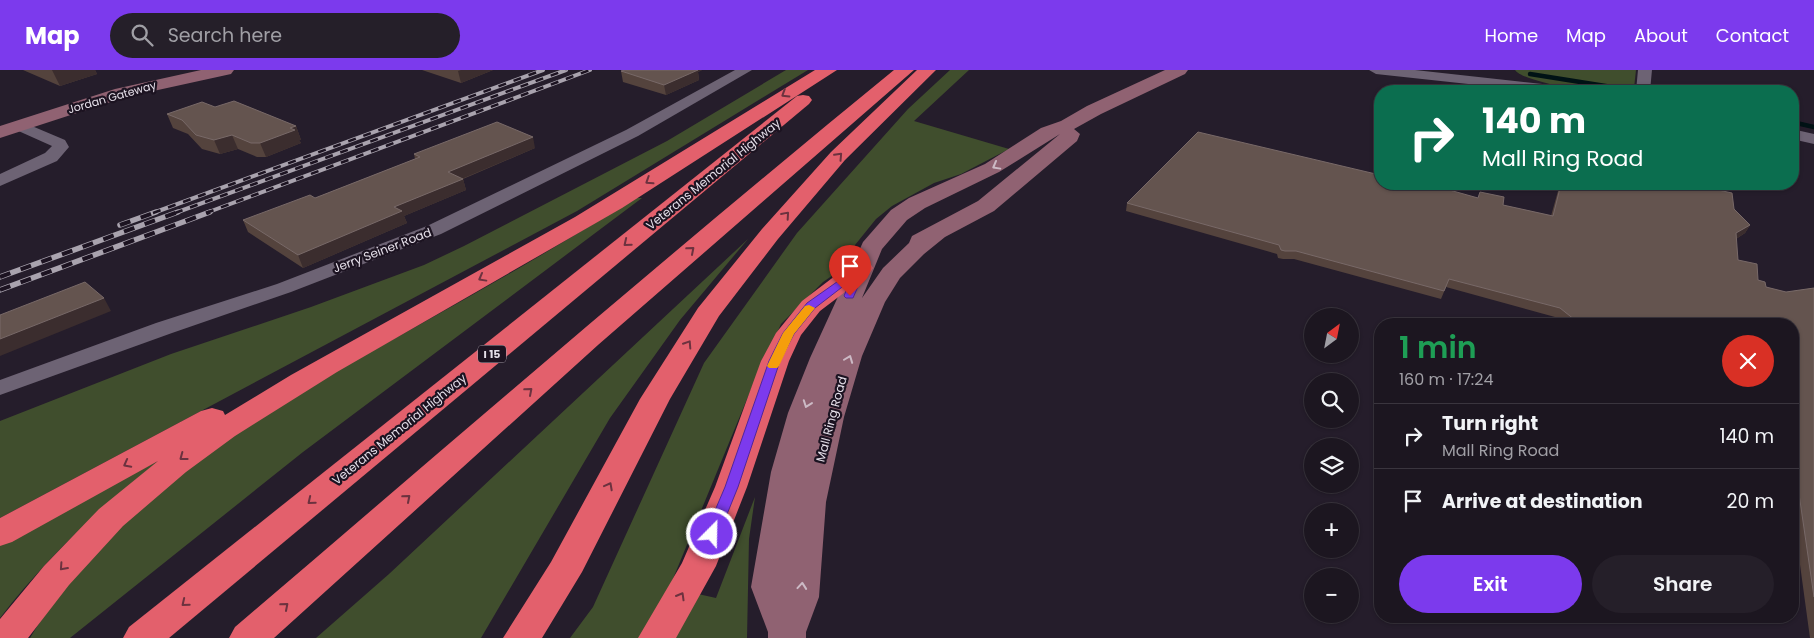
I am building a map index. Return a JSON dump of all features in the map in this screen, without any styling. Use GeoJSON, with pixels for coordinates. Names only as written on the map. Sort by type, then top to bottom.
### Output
{"type":"FeatureCollection","features":[{"type":"Feature","properties":{"kind":"highway"},"geometry":{"type":"LineString","coordinates":[[7,638],[57,574],[94,535],[179,460],[262,403],[612,205],[789,91],[828,70]]}},
{"type":"Feature","properties":{"kind":"highway","name":"Veterans Memorial Highway"},"geometry":{"type":"LineString","coordinates":[[142,638],[842,70]]}},
{"type":"Feature","properties":{"kind":"highway"},"geometry":{"type":"LineString","coordinates":[[248,638],[588,339],[754,196],[905,70]]}},
{"type":"Feature","properties":{"kind":"highway"},"geometry":{"type":"LineString","coordinates":[[522,638],[564,572],[655,399],[707,314],[784,217],[838,156],[926,70]]}},
{"type":"Feature","properties":{"kind":"highway"},"geometry":{"type":"LineString","coordinates":[[657,638],[698,566],[731,487],[775,361],[789,333],[811,306],[861,268]]}},
{"type":"Feature","properties":{"kind":"highway"},"geometry":{"type":"LineString","coordinates":[[0,533],[268,388],[449,296]]}},
{"type":"Feature","properties":{"kind":"highway"},"geometry":{"type":"LineString","coordinates":[[543,638],[564,572]]}},
{"type":"Feature","properties":{"kind":"street","name":"Jordan Gateway"},"geometry":{"type":"LineString","coordinates":[[0,132],[121,93],[225,70]]}},
{"type":"Feature","properties":{"kind":"street","name":"Jerry Seiner Road"},"geometry":{"type":"LineString","coordinates":[[0,388],[164,328],[284,288],[434,230],[632,133],[745,70]]}},
{"type":"Feature","properties":{"kind":"street","name":"Mall Ring Road"},"geometry":{"type":"LineString","coordinates":[[787,635],[769,587],[787,472],[803,413],[861,268],[872,247],[884,230],[899,215],[917,203],[992,168],[1048,132],[1068,125],[1107,104],[1179,70]]}},
{"type":"Feature","properties":{"kind":"street"},"geometry":{"type":"LineString","coordinates":[[1376,70],[1512,85],[1509,70]]}},
{"type":"Feature","properties":{"kind":"street"},"geometry":{"type":"LineString","coordinates":[[1644,85],[1645,70]]}},
{"type":"Feature","properties":{"kind":"street","name":"Mall Ring Road"},"geometry":{"type":"LineString","coordinates":[[861,268],[936,233],[986,206],[1070,137],[1068,125]]}},
{"type":"Feature","properties":{"kind":"street"},"geometry":{"type":"LineString","coordinates":[[0,181],[51,157],[62,147],[20,126]]}},
{"type":"Feature","properties":{"kind":"street"},"geometry":{"type":"LineString","coordinates":[[1799,136],[1814,139]]}},
{"type":"Feature","properties":{"kind":"street","name":"Mall Ring Road"},"geometry":{"type":"LineString","coordinates":[[787,635],[801,599],[810,503],[826,430],[844,371],[864,320],[878,291],[900,264],[936,233]]}},
{"type":"Feature","properties":{"kind":"green space"},"geometry":{"type":"Polygon","coordinates":[[[786,70],[808,70],[577,211],[0,518],[0,421],[171,354],[311,307],[424,265],[667,141],[786,70]]]}},
{"type":"Feature","properties":{"kind":"green space"},"geometry":{"type":"Polygon","coordinates":[[[950,70],[969,70],[914,121],[1009,149],[961,174],[934,183],[892,206],[876,219],[855,245],[849,264],[823,282],[781,324],[754,382],[670,586],[641,638],[570,638],[593,607],[704,363],[797,233],[908,109],[950,70]]]}},
{"type":"Feature","properties":{"kind":"green space"},"geometry":{"type":"Polygon","coordinates":[[[1515,70],[1636,70],[1634,85],[1554,85],[1522,75],[1515,70]]]}},
{"type":"Feature","properties":{"kind":"green space"},"geometry":{"type":"Polygon","coordinates":[[[635,198],[642,198],[303,452],[70,638],[30,638],[53,604],[110,538],[176,478],[211,451],[297,393],[501,279],[635,198]]]}},
{"type":"Feature","properties":{"kind":"green space"},"geometry":{"type":"Polygon","coordinates":[[[748,239],[680,320],[610,418],[481,638],[316,638],[389,574],[748,239]]]}},
{"type":"Feature","properties":{"kind":"green space"},"geometry":{"type":"Polygon","coordinates":[[[160,460],[75,534],[36,575],[0,618],[0,540],[160,460]]]}},
{"type":"Feature","properties":{"kind":"green space"},"geometry":{"type":"Polygon","coordinates":[[[755,497],[749,539],[747,638],[675,638],[698,594],[716,598],[755,497]]]}},
{"type":"Feature","properties":{"kind":"building"},"geometry":{"type":"Polygon","coordinates":[[[698,70],[664,85],[621,71],[698,70]]]}},
{"type":"Feature","properties":{"kind":"building"},"geometry":{"type":"Polygon","coordinates":[[[234,101],[296,126],[290,128],[295,130],[260,143],[251,143],[232,135],[214,140],[196,135],[182,120],[167,114],[202,102],[215,107],[234,101]]]}},
{"type":"Feature","properties":{"kind":"building"},"geometry":{"type":"Polygon","coordinates":[[[497,122],[533,137],[448,172],[463,179],[394,207],[402,211],[298,255],[243,220],[310,195],[315,198],[420,157],[414,154],[497,122]]]}},
{"type":"Feature","properties":{"kind":"building"},"geometry":{"type":"Polygon","coordinates":[[[1198,132],[1374,174],[1374,190],[1449,190],[1478,198],[1480,192],[1504,197],[1503,205],[1553,216],[1560,190],[1718,190],[1732,193],[1734,209],[1750,225],[1736,233],[1738,260],[1757,264],[1758,280],[1765,282],[1766,287],[1786,292],[1814,288],[1814,597],[1799,494],[1799,318],[1572,318],[1560,308],[1449,279],[1444,291],[1296,251],[1281,250],[1279,245],[1127,203],[1198,132]]]}},
{"type":"Feature","properties":{"kind":"building"},"geometry":{"type":"Polygon","coordinates":[[[85,282],[104,298],[0,339],[0,315],[85,282]]]}},
{"type":"Feature","properties":{"kind":"waterway"},"geometry":{"type":"LineString","coordinates":[[1530,74],[1599,85]]}},
{"type":"Feature","properties":{"kind":"waterway"},"geometry":{"type":"LineString","coordinates":[[1799,124],[1814,127]]}},
{"type":"Feature","properties":{"kind":"railway"},"geometry":{"type":"LineString","coordinates":[[153,213],[543,70]]}},
{"type":"Feature","properties":{"kind":"railway"},"geometry":{"type":"LineString","coordinates":[[175,213],[566,70]]}},
{"type":"Feature","properties":{"kind":"railway"},"geometry":{"type":"LineString","coordinates":[[206,213],[590,70]]}},
{"type":"Feature","properties":{"kind":"railway"},"geometry":{"type":"LineString","coordinates":[[120,225],[156,212]]}},
{"type":"Feature","properties":{"kind":"railway"},"geometry":{"type":"LineString","coordinates":[[0,277],[178,212]]}},
{"type":"Feature","properties":{"kind":"railway"},"geometry":{"type":"LineString","coordinates":[[0,290],[210,212]]}},
{"type":"Feature","properties":{"kind":"slow traffic"},"geometry":{"type":"LineString","coordinates":[[773,366],[789,333],[809,308]]}},
{"type":"Feature","properties":{"kind":"route"},"geometry":{"type":"LineString","coordinates":[[712,534],[731,487],[775,361],[789,333],[811,306],[861,268],[850,296]]}}]}
